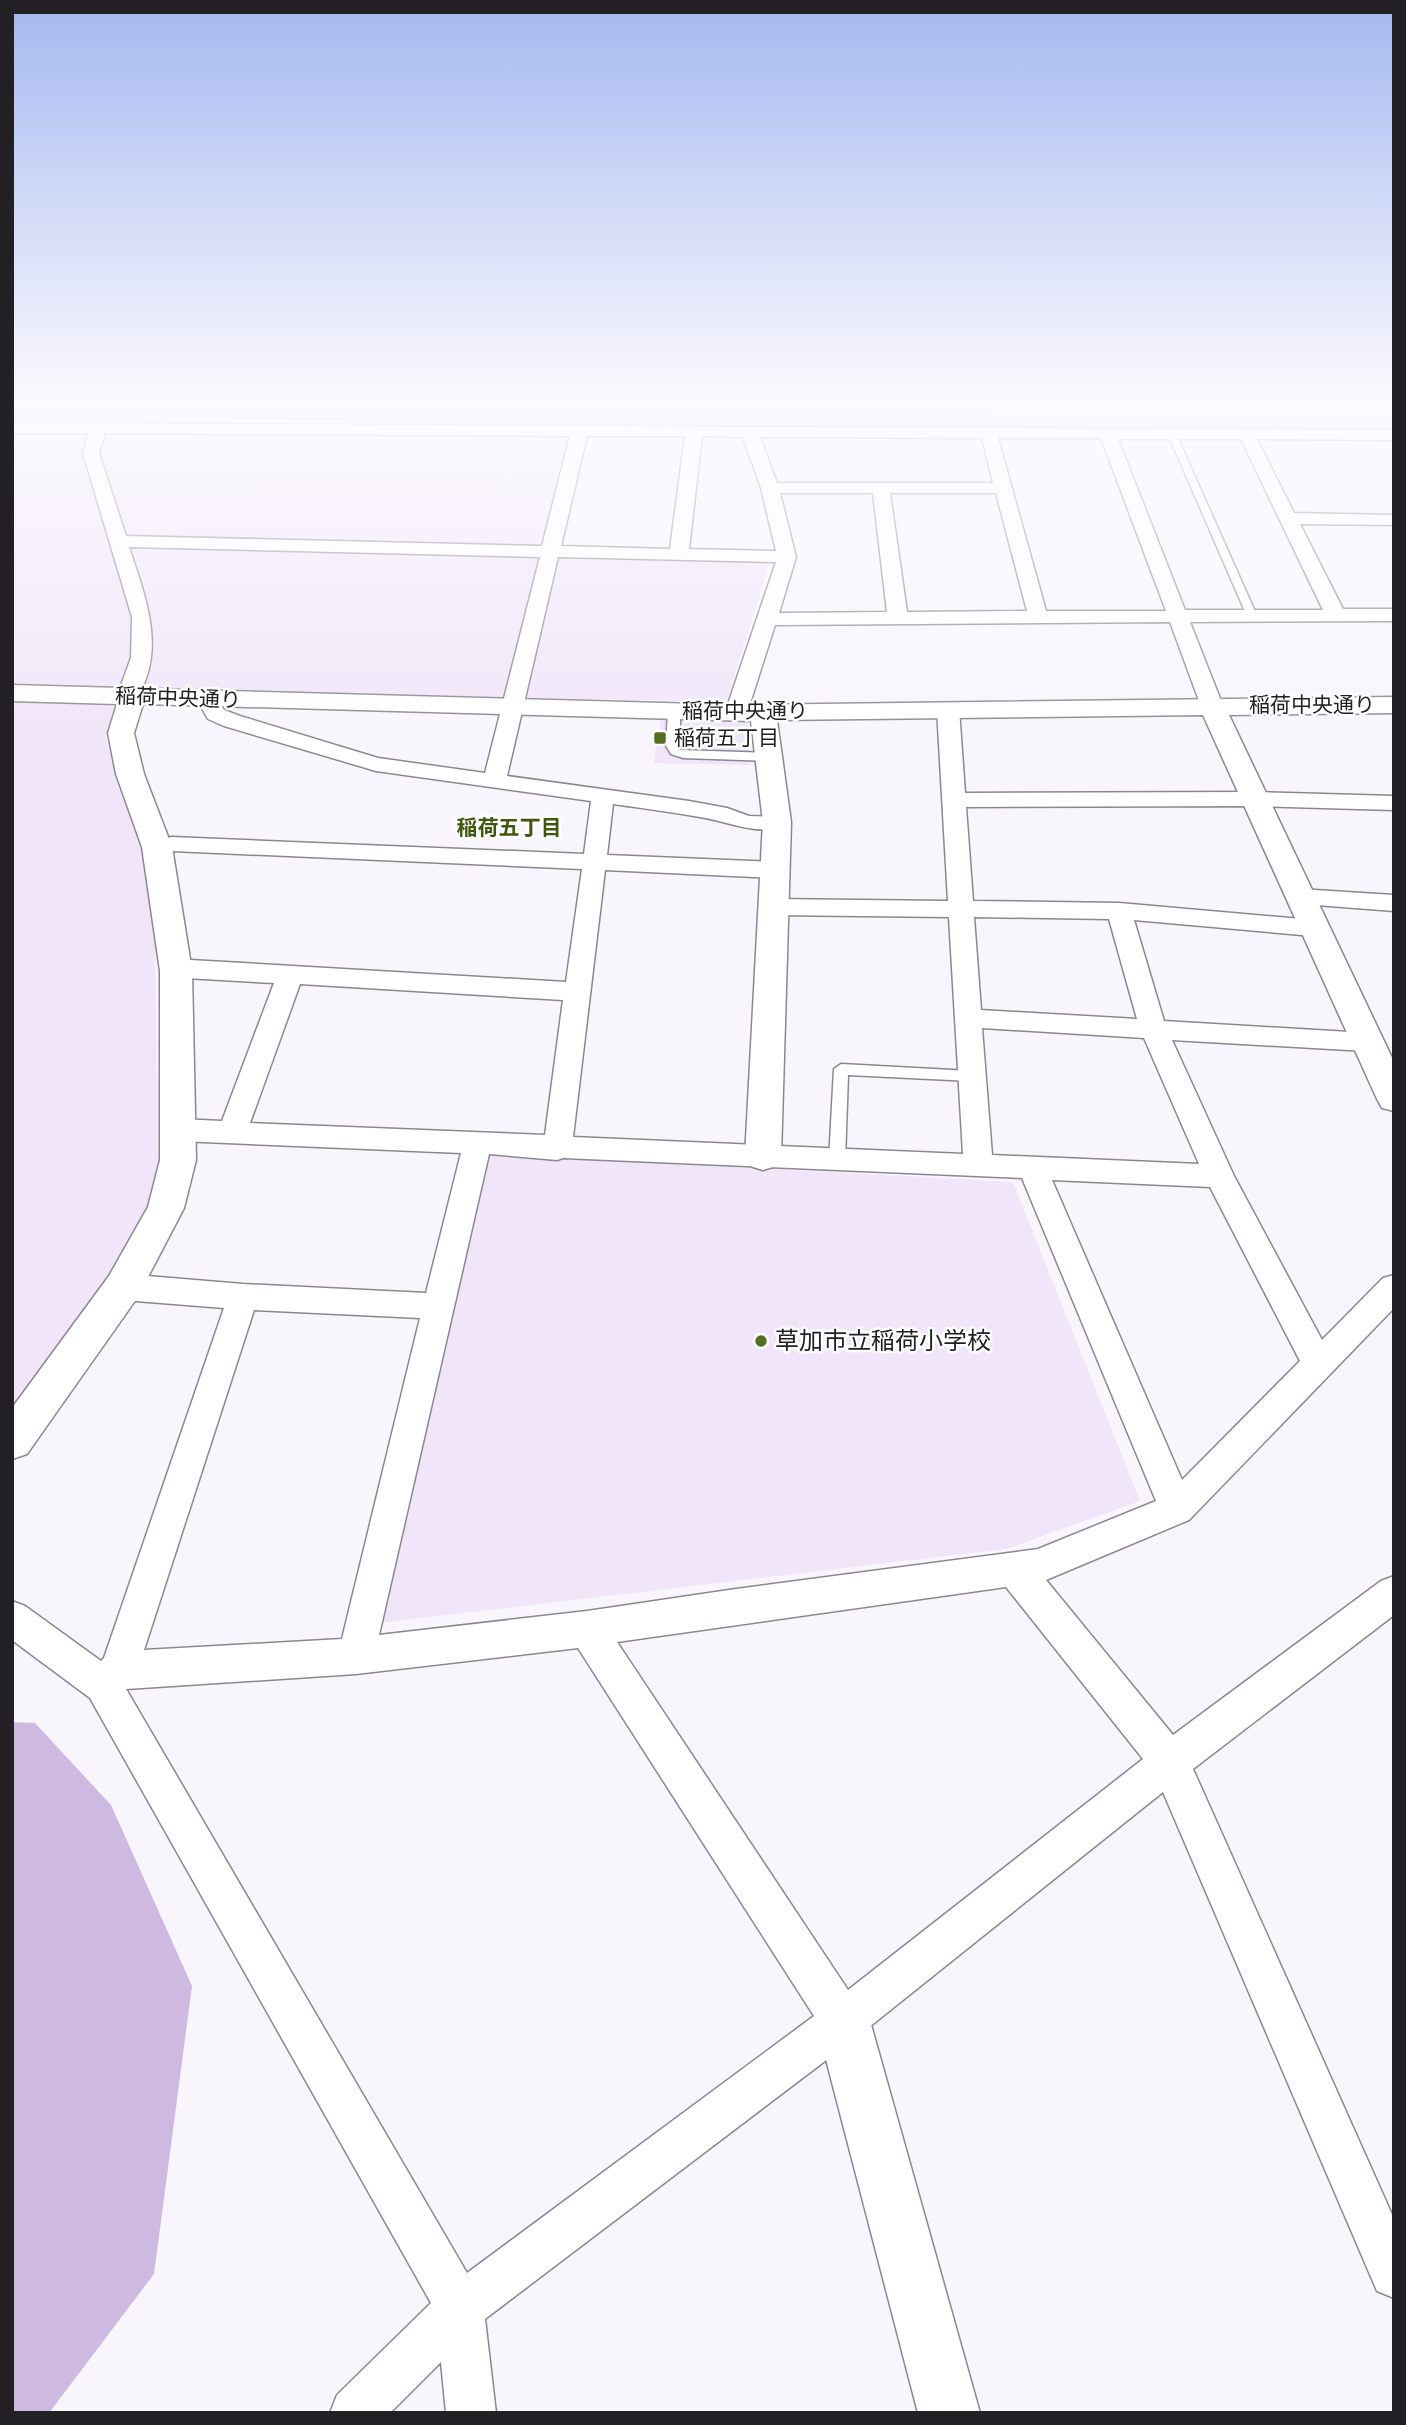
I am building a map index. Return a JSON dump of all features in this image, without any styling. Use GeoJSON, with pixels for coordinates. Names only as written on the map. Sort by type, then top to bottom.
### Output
{"type":"FeatureCollection","features":[{"type":"Feature","properties":{"kind":"street"},"geometry":{"type":"LineString","coordinates":[[12,1441],[123,1287],[166,1209],[178,1160],[176,971],[157,847],[130,774],[121,733],[141,658],[142,617],[112,520]]}},
{"type":"Feature","properties":{"kind":"street"},"geometry":{"type":"LineString","coordinates":[[494,781],[558,520]]}},
{"type":"Feature","properties":{"kind":"street"},"geometry":{"type":"LineString","coordinates":[[679,553],[683,520]]}},
{"type":"Feature","properties":{"kind":"street"},"geometry":{"type":"LineString","coordinates":[[736,713],[787,557],[778,520]]}},
{"type":"Feature","properties":{"kind":"street"},"geometry":{"type":"LineString","coordinates":[[885,520],[898,618]]}},
{"type":"Feature","properties":{"kind":"street"},"geometry":{"type":"LineString","coordinates":[[1012,520],[1038,617]]}},
{"type":"Feature","properties":{"kind":"street"},"geometry":{"type":"LineString","coordinates":[[1141,520],[1212,706],[1312,928],[1392,1093]]}},
{"type":"Feature","properties":{"kind":"street"},"geometry":{"type":"LineString","coordinates":[[1289,520],[1336,616]]}},
{"type":"Feature","properties":{"kind":"street"},"geometry":{"type":"LineString","coordinates":[[118,541],[787,557]]}},
{"type":"Feature","properties":{"kind":"street"},"geometry":{"type":"LineString","coordinates":[[767,619],[1394,615]]}},
{"type":"Feature","properties":{"kind":"street","name":"稲荷中央通り"},"geometry":{"type":"LineString","coordinates":[[12,693],[736,713],[1394,705]]}},
{"type":"Feature","properties":{"kind":"street"},"geometry":{"type":"LineString","coordinates":[[207,698],[216,713],[232,721],[376,764],[714,812],[746,822],[777,822]]}},
{"type":"Feature","properties":{"kind":"street"},"geometry":{"type":"LineString","coordinates":[[948,709],[959,909],[978,1166]]}},
{"type":"Feature","properties":{"kind":"street"},"geometry":{"type":"LineString","coordinates":[[763,713],[777,822],[763,1157]]}},
{"type":"Feature","properties":{"kind":"street"},"geometry":{"type":"LineString","coordinates":[[557,1149],[603,796]]}},
{"type":"Feature","properties":{"kind":"street"},"geometry":{"type":"LineString","coordinates":[[953,800],[1254,799],[1394,803]]}},
{"type":"Feature","properties":{"kind":"street"},"geometry":{"type":"LineString","coordinates":[[157,847],[172,844],[775,870]]}},
{"type":"Feature","properties":{"kind":"street"},"geometry":{"type":"LineString","coordinates":[[1299,897],[1394,903]]}},
{"type":"Feature","properties":{"kind":"street"},"geometry":{"type":"LineString","coordinates":[[773,907],[1119,911],[1312,928]]}},
{"type":"Feature","properties":{"kind":"street"},"geometry":{"type":"LineString","coordinates":[[1119,911],[1153,1028],[1219,1176],[1318,1364]]}},
{"type":"Feature","properties":{"kind":"street"},"geometry":{"type":"LineString","coordinates":[[176,971],[190,969],[578,992]]}},
{"type":"Feature","properties":{"kind":"street"},"geometry":{"type":"LineString","coordinates":[[232,1132],[290,975]]}},
{"type":"Feature","properties":{"kind":"street"},"geometry":{"type":"LineString","coordinates":[[967,1018],[1366,1042]]}},
{"type":"Feature","properties":{"kind":"street"},"geometry":{"type":"LineString","coordinates":[[179,1130],[557,1149],[1219,1176]]}},
{"type":"Feature","properties":{"kind":"street"},"geometry":{"type":"LineString","coordinates":[[356,1656],[477,1145]]}},
{"type":"Feature","properties":{"kind":"street"},"geometry":{"type":"LineString","coordinates":[[1032,1168],[1177,1509]]}},
{"type":"Feature","properties":{"kind":"street"},"geometry":{"type":"LineString","coordinates":[[123,1287],[243,1297],[438,1306]]}},
{"type":"Feature","properties":{"kind":"street"},"geometry":{"type":"LineString","coordinates":[[111,1677],[356,1656],[587,1629],[729,1607],[1039,1566],[1177,1509],[1394,1287]]}},
{"type":"Feature","properties":{"kind":"street"},"geometry":{"type":"LineString","coordinates":[[111,1677],[243,1297]]}},
{"type":"Feature","properties":{"kind":"street"},"geometry":{"type":"LineString","coordinates":[[1015,1570],[1170,1762],[1394,2274]]}},
{"type":"Feature","properties":{"kind":"street"},"geometry":{"type":"LineString","coordinates":[[355,2413],[460,2308],[843,2021],[1170,1762],[1394,1593]]}},
{"type":"Feature","properties":{"kind":"street"},"geometry":{"type":"LineString","coordinates":[[12,1618],[111,1677],[460,2308],[471,2413]]}},
{"type":"Feature","properties":{"kind":"street"},"geometry":{"type":"LineString","coordinates":[[587,1629],[843,2021],[950,2413]]}},
{"type":"Feature","properties":{"kind":"lane"},"geometry":{"type":"LineString","coordinates":[[1210,520],[1252,616]]}},
{"type":"Feature","properties":{"kind":"lane"},"geometry":{"type":"LineString","coordinates":[[674,712],[672,746],[675,752],[683,755],[769,757]]}},
{"type":"Feature","properties":{"kind":"lane"},"geometry":{"type":"LineString","coordinates":[[837,1160],[841,1069],[971,1076]]}},
{"type":"Feature","properties":{"kind":"shaded area"},"geometry":{"type":"Polygon","coordinates":[[[12,520],[549,520],[543,543],[536,546],[535,557],[770,563],[726,702],[115,688],[114,706],[106,736],[117,784],[138,836],[145,866],[155,944],[158,1159],[153,1190],[139,1229],[118,1264],[12,1411],[12,520]]]}},
{"type":"Feature","properties":{"kind":"shaded area"},"geometry":{"type":"Polygon","coordinates":[[[661,717],[747,719],[751,765],[654,763],[661,717]]]}},
{"type":"Feature","properties":{"kind":"shaded area","name":"草加市立稲荷小学校"},"geometry":{"type":"Polygon","coordinates":[[[490,1154],[1013,1182],[1140,1501],[1006,1549],[379,1623],[490,1154]]]}},
{"type":"Feature","properties":{"kind":"shaded area"},"geometry":{"type":"Polygon","coordinates":[[[12,1722],[35,1723],[111,1805],[192,1986],[154,2274],[49,2413],[12,2413],[12,1722]]]}},
{"type":"Feature","properties":{"kind":"place","name":"稲荷五丁目"},"geometry":{"type":"Point","coordinates":[660,738]}},
{"type":"Feature","properties":{"kind":"place","name":"草加市立稲荷小学校"},"geometry":{"type":"Point","coordinates":[761,1341]}},
{"type":"Feature","properties":{"kind":"district","name":"稲荷五丁目"},"geometry":{"type":"Point","coordinates":[509,828]}}]}
